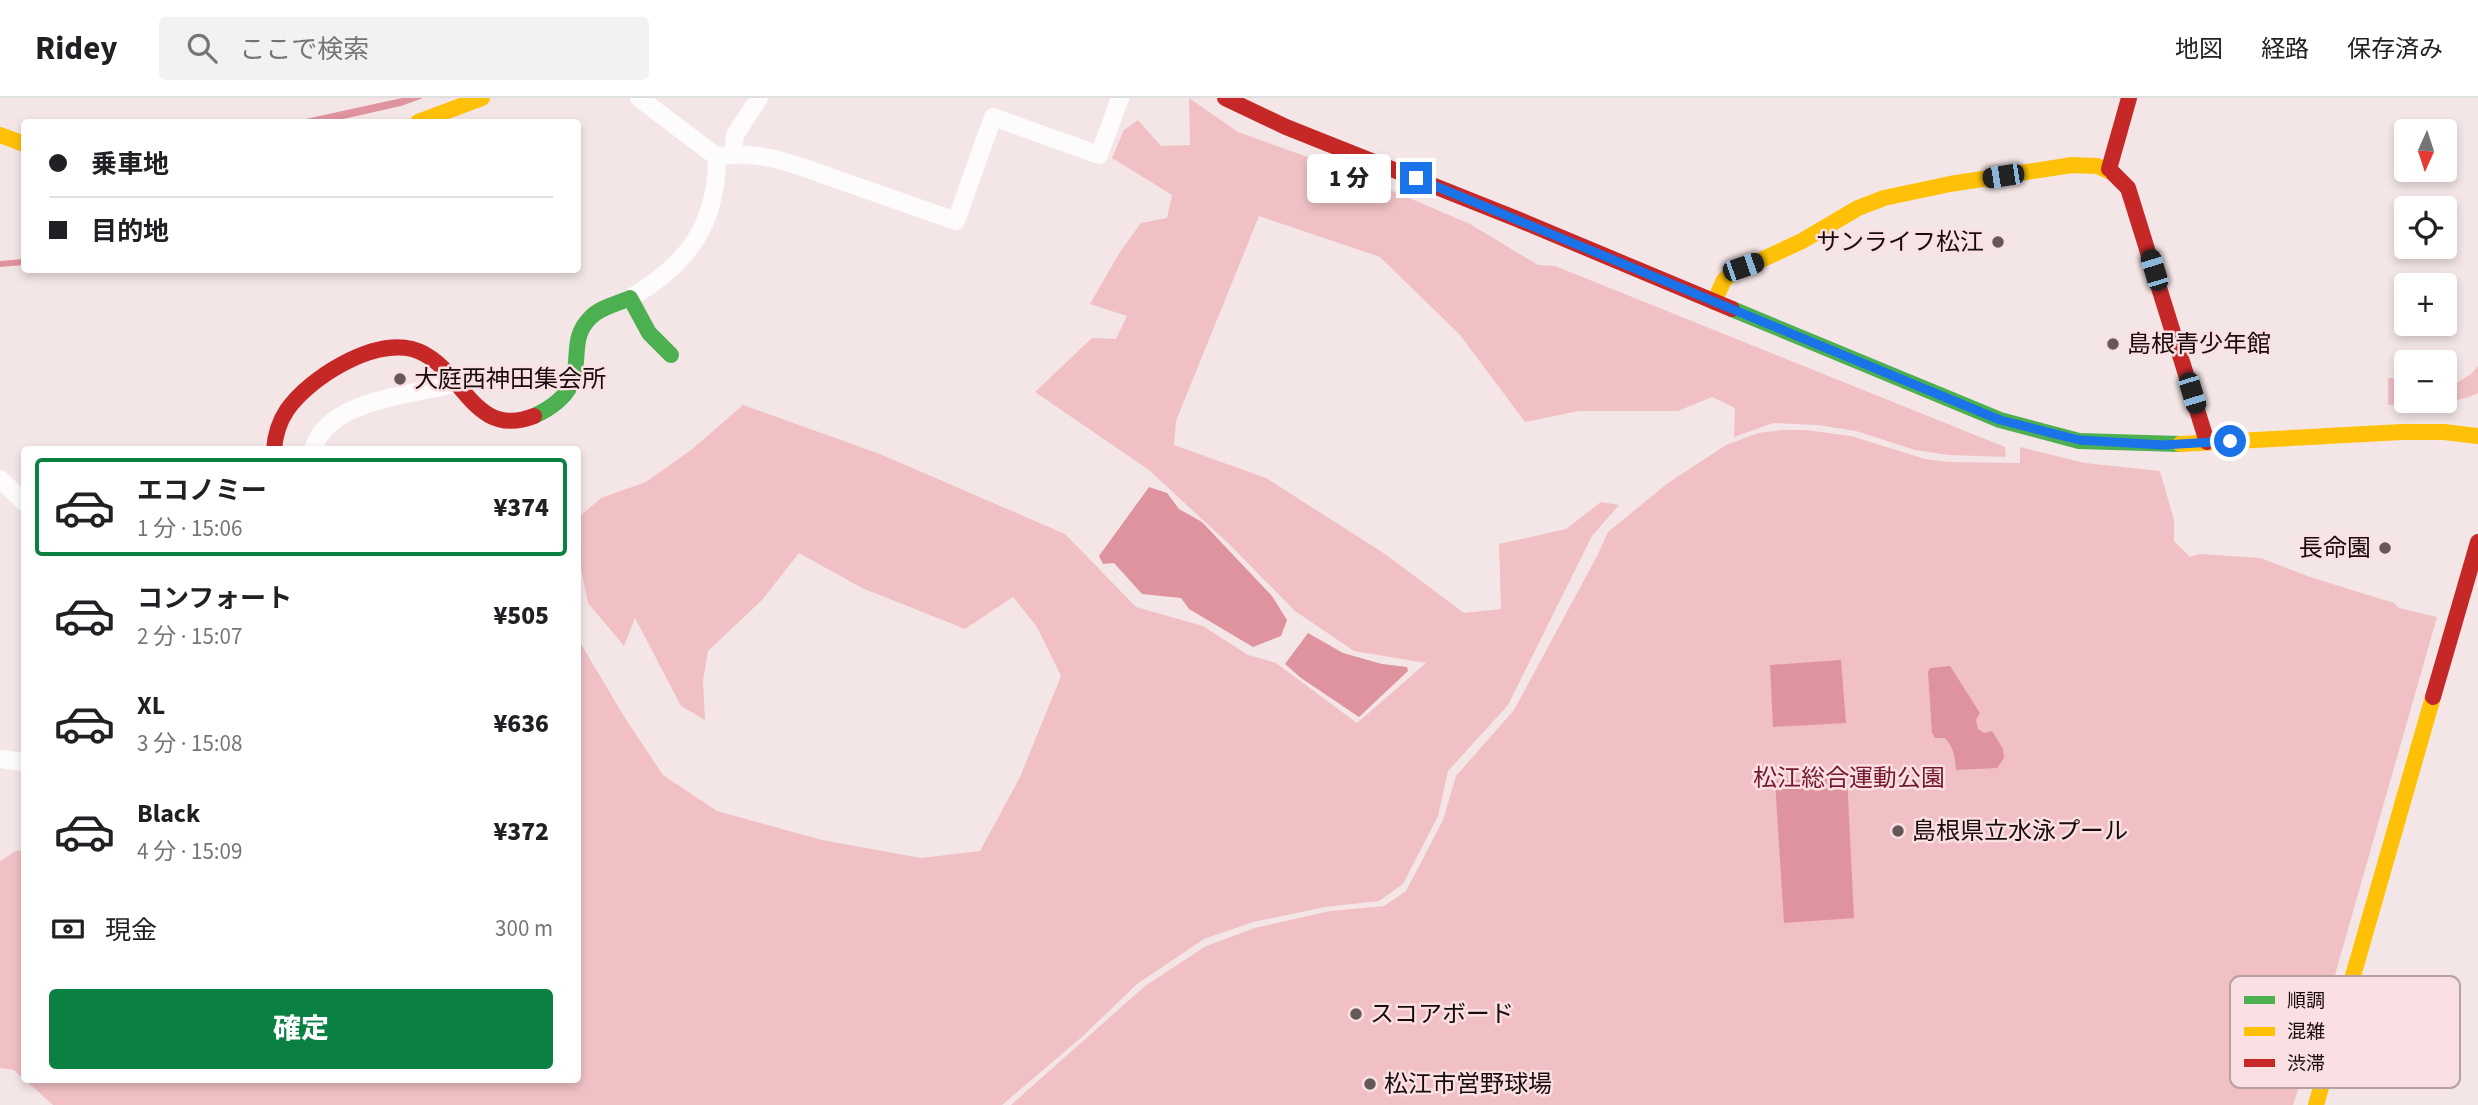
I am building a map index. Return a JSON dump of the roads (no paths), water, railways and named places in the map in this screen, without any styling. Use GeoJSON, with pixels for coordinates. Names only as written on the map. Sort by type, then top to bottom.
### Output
{"type":"FeatureCollection","features":[{"type":"Feature","properties":{"kind":"street"},"geometry":{"type":"LineString","coordinates":[[426,119],[482,98]]}},
{"type":"Feature","properties":{"kind":"street"},"geometry":{"type":"LineString","coordinates":[[639,98],[725,156],[761,157],[795,165],[956,221],[993,117],[1099,155],[1120,98]]}},
{"type":"Feature","properties":{"kind":"street"},"geometry":{"type":"LineString","coordinates":[[274,446],[276,431],[295,400],[325,375],[365,354],[386,348],[410,349],[424,353],[458,383],[467,398],[492,419],[511,422],[547,409],[570,388],[580,334],[590,317],[630,299],[677,266],[696,242],[712,202],[725,156],[759,98]]}},
{"type":"Feature","properties":{"kind":"street"},"geometry":{"type":"LineString","coordinates":[[1225,98],[1286,127],[1517,219],[2000,420],[2028,429],[2079,440],[2163,445],[2402,432],[2444,432],[2478,436]]}},
{"type":"Feature","properties":{"kind":"street"},"geometry":{"type":"LineString","coordinates":[[2109,169],[2129,98]]}},
{"type":"Feature","properties":{"kind":"street"},"geometry":{"type":"LineString","coordinates":[[0,135],[21,143]]}},
{"type":"Feature","properties":{"kind":"street"},"geometry":{"type":"LineString","coordinates":[[1714,302],[1724,281],[1731,274],[1773,256],[1858,208],[1884,198],[1950,184],[2072,165],[2109,169],[2116,173],[2128,188],[2207,442]]}},
{"type":"Feature","properties":{"kind":"street"},"geometry":{"type":"LineString","coordinates":[[630,299],[649,333],[671,355]]}},
{"type":"Feature","properties":{"kind":"street"},"geometry":{"type":"LineString","coordinates":[[315,446],[320,436],[334,422],[366,403],[458,383]]}},
{"type":"Feature","properties":{"kind":"street"},"geometry":{"type":"LineString","coordinates":[[0,479],[21,499]]}},
{"type":"Feature","properties":{"kind":"street"},"geometry":{"type":"LineString","coordinates":[[2353,976],[2478,542]]}},
{"type":"Feature","properties":{"kind":"street"},"geometry":{"type":"LineString","coordinates":[[0,759],[21,762]]}},
{"type":"Feature","properties":{"kind":"street"},"geometry":{"type":"LineString","coordinates":[[2316,1105],[2321,1088]]}},
{"type":"Feature","properties":{"kind":"waterway"},"geometry":{"type":"LineString","coordinates":[[0,264],[21,262]]}},
{"type":"Feature","properties":{"kind":"place","name":"サンライフ松江"},"geometry":{"type":"Point","coordinates":[1998,242]}},
{"type":"Feature","properties":{"kind":"place","name":"島根青少年館"},"geometry":{"type":"Point","coordinates":[2113,344]}},
{"type":"Feature","properties":{"kind":"place","name":"大庭西神田集会所"},"geometry":{"type":"Point","coordinates":[400,379]}},
{"type":"Feature","properties":{"kind":"place","name":"長命園"},"geometry":{"type":"Point","coordinates":[2385,548]}},
{"type":"Feature","properties":{"kind":"place","name":"島根県立水泳プール"},"geometry":{"type":"Point","coordinates":[1898,831]}},
{"type":"Feature","properties":{"kind":"place","name":"スコアボード"},"geometry":{"type":"Point","coordinates":[1356,1014]}},
{"type":"Feature","properties":{"kind":"place","name":"松江市営野球場"},"geometry":{"type":"Point","coordinates":[1370,1084]}},
{"type":"Feature","properties":{"kind":"park label","name":"松江総合運動公園"},"geometry":{"type":"Point","coordinates":[1849,778]}}]}
